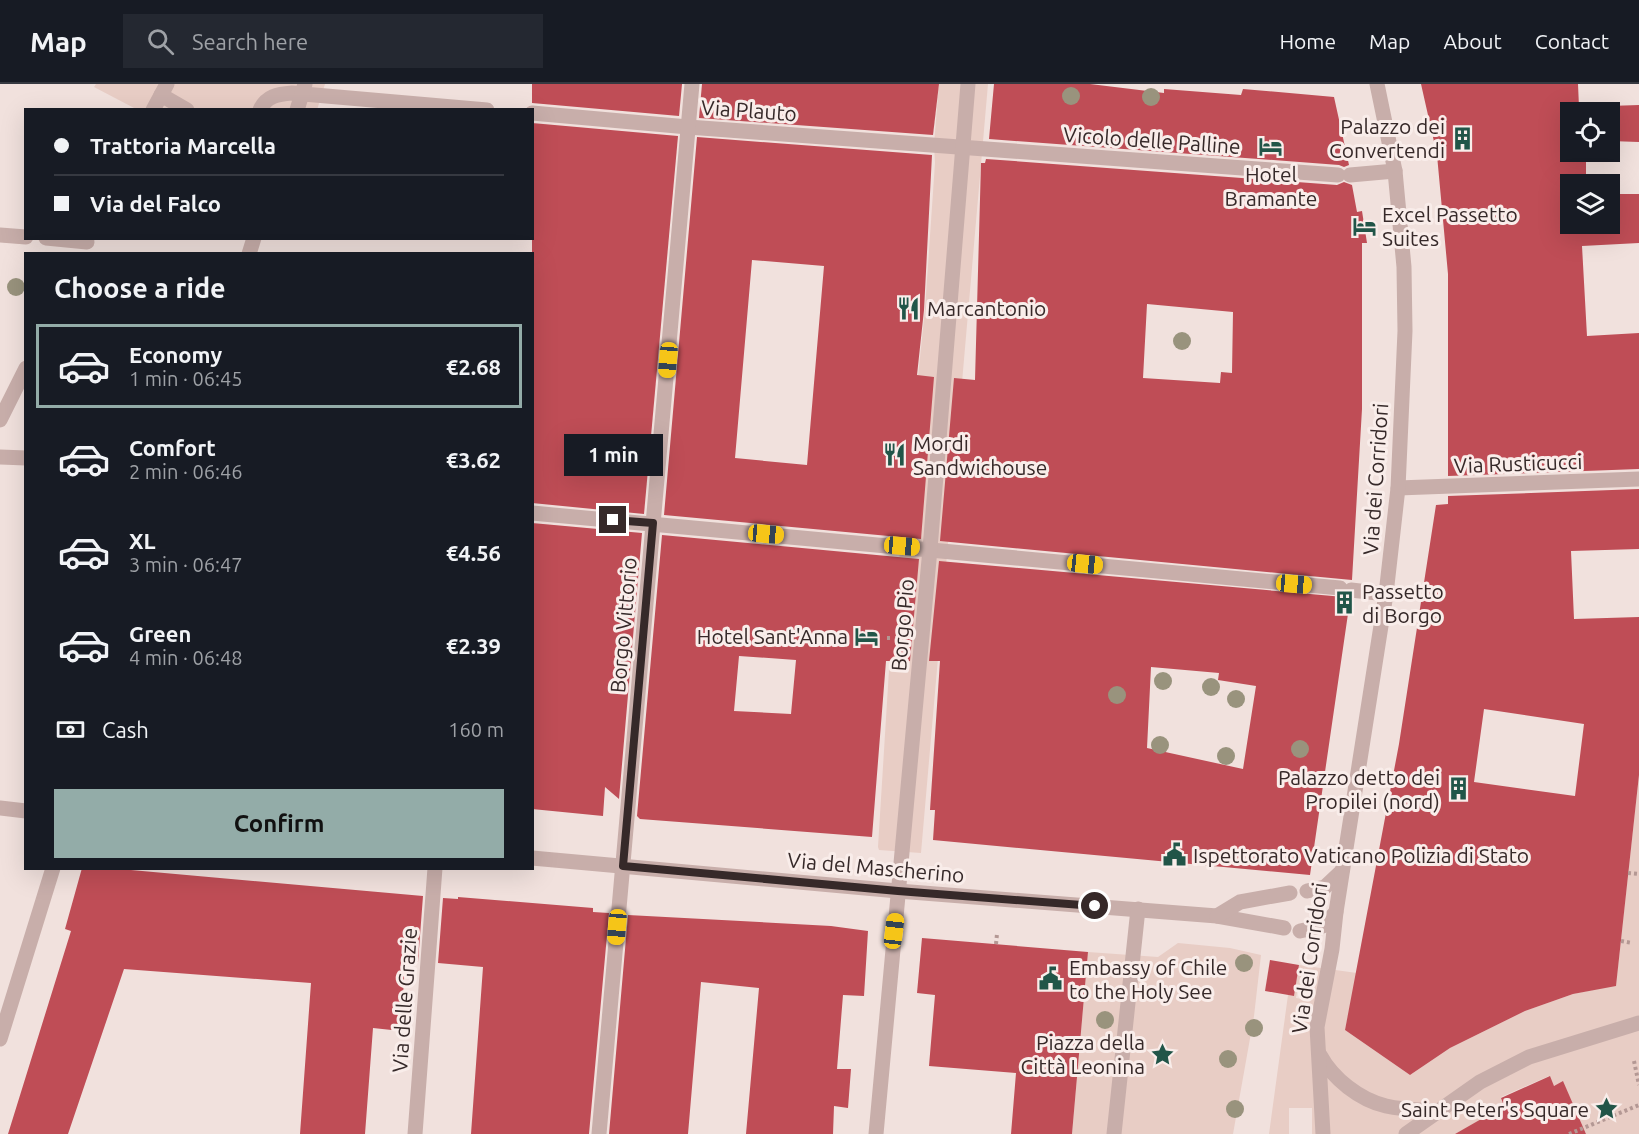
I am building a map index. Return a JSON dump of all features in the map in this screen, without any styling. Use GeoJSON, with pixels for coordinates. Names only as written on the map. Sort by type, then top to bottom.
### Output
{"type":"FeatureCollection","features":[{"type":"Feature","properties":{"kind":"street","name":"Borgo Vittorio"},"geometry":{"type":"LineString","coordinates":[[599,1134],[692,84]]}},
{"type":"Feature","properties":{"kind":"street","name":"Borgo Pio"},"geometry":{"type":"LineString","coordinates":[[876,1134],[930,549],[968,84]]}},
{"type":"Feature","properties":{"kind":"street","name":"Via dei Corridori"},"geometry":{"type":"LineString","coordinates":[[1323,1134],[1317,1027],[1332,949],[1342,871],[1386,594],[1398,488],[1405,288],[1401,216],[1395,171],[1377,84]]}},
{"type":"Feature","properties":{"kind":"street"},"geometry":{"type":"LineString","coordinates":[[261,108],[263,103],[276,95],[304,89],[470,108]]}},
{"type":"Feature","properties":{"kind":"street"},"geometry":{"type":"LineString","coordinates":[[298,108],[304,89]]}},
{"type":"Feature","properties":{"kind":"street"},"geometry":{"type":"LineString","coordinates":[[154,108],[164,90],[185,108]]}},
{"type":"Feature","properties":{"kind":"street","name":"Via Plauto"},"geometry":{"type":"LineString","coordinates":[[534,113],[963,147]]}},
{"type":"Feature","properties":{"kind":"street","name":"Vicolo delle Palline"},"geometry":{"type":"LineString","coordinates":[[963,147],[1344,175],[1395,171]]}},
{"type":"Feature","properties":{"kind":"street"},"geometry":{"type":"LineString","coordinates":[[0,235],[24,237]]}},
{"type":"Feature","properties":{"kind":"street"},"geometry":{"type":"LineString","coordinates":[[57,240],[86,245]]}},
{"type":"Feature","properties":{"kind":"street"},"geometry":{"type":"LineString","coordinates":[[0,420],[24,372]]}},
{"type":"Feature","properties":{"kind":"street"},"geometry":{"type":"LineString","coordinates":[[0,457],[24,458]]}},
{"type":"Feature","properties":{"kind":"street","name":"Via Rusticucci"},"geometry":{"type":"LineString","coordinates":[[1398,488],[1639,479]]}},
{"type":"Feature","properties":{"kind":"street"},"geometry":{"type":"LineString","coordinates":[[534,513],[1386,594]]}},
{"type":"Feature","properties":{"kind":"street"},"geometry":{"type":"LineString","coordinates":[[0,808],[24,811]]}},
{"type":"Feature","properties":{"kind":"street","name":"Via del Mascherino"},"geometry":{"type":"LineString","coordinates":[[534,858],[898,891],[1217,916],[1284,928]]}},
{"type":"Feature","properties":{"kind":"street"},"geometry":{"type":"LineString","coordinates":[[0,1040],[52,870]]}},
{"type":"Feature","properties":{"kind":"street","name":"Via delle Grazie"},"geometry":{"type":"LineString","coordinates":[[416,1134],[435,870]]}},
{"type":"Feature","properties":{"kind":"street"},"geometry":{"type":"LineString","coordinates":[[1307,891],[1325,887],[1342,871]]}},
{"type":"Feature","properties":{"kind":"street"},"geometry":{"type":"LineString","coordinates":[[1217,916],[1240,902],[1290,893]]}},
{"type":"Feature","properties":{"kind":"street"},"geometry":{"type":"LineString","coordinates":[[1114,1134],[1138,909]]}},
{"type":"Feature","properties":{"kind":"street"},"geometry":{"type":"LineString","coordinates":[[1300,931],[1323,926],[1336,912]]}},
{"type":"Feature","properties":{"kind":"street"},"geometry":{"type":"LineString","coordinates":[[1406,1134],[1480,1082],[1529,1057],[1635,1024]]}},
{"type":"Feature","properties":{"kind":"street","name":"Via dei Corridori"},"geometry":{"type":"LineString","coordinates":[[1319,1053],[1327,1067],[1347,1086],[1368,1100],[1386,1106],[1438,1111]]}},
{"type":"Feature","properties":{"kind":"path"},"geometry":{"type":"LineString","coordinates":[[1628,873],[1639,874]]}},
{"type":"Feature","properties":{"kind":"path"},"geometry":{"type":"LineString","coordinates":[[996,944],[997,934]]}},
{"type":"Feature","properties":{"kind":"path"},"geometry":{"type":"LineString","coordinates":[[1621,941],[1632,943]]}},
{"type":"Feature","properties":{"kind":"path"},"geometry":{"type":"LineString","coordinates":[[1634,1061],[1639,1085]]}},
{"type":"Feature","properties":{"kind":"path"},"geometry":{"type":"LineString","coordinates":[[1569,1134],[1639,1105]]}},
{"type":"Feature","properties":{"kind":"shaded area"},"geometry":{"type":"Polygon","coordinates":[[[96,84],[325,84],[318,108],[134,108],[94,87],[96,84]]]}},
{"type":"Feature","properties":{"kind":"shaded area"},"geometry":{"type":"Polygon","coordinates":[[[939,84],[988,84],[921,853],[879,850],[878,847],[891,638],[925,309],[939,84]]]}},
{"type":"Feature","properties":{"kind":"shaded area"},"geometry":{"type":"Polygon","coordinates":[[[1639,775],[1639,1134],[1586,1134],[1563,1082],[1554,1086],[1549,1076],[1501,1097],[1505,1108],[1455,1134],[1312,1134],[1312,1108],[1289,1108],[1289,1134],[1269,1134],[1288,995],[1294,996],[1299,965],[1357,973],[1345,1030],[1410,1075],[1450,1048],[1525,1011],[1573,994],[1616,985],[1639,775]],[[1298,987],[1296,998],[1308,1000],[1311,989],[1298,987]]]}},
{"type":"Feature","properties":{"kind":"shaded area","name":"Piazza della Città Leonina"},"geometry":{"type":"Polygon","coordinates":[[[1178,943],[1230,948],[1261,955],[1254,1016],[1233,1134],[1072,1134],[1088,952],[1158,957],[1178,943]]]}},
{"type":"Feature","properties":{"kind":"building"},"geometry":{"type":"Polygon","coordinates":[[[532,84],[682,84],[679,116],[532,103],[532,84]]]}},
{"type":"Feature","properties":{"kind":"building"},"geometry":{"type":"Polygon","coordinates":[[[702,84],[939,84],[933,135],[699,118],[702,84]]]}},
{"type":"Feature","properties":{"kind":"building"},"geometry":{"type":"Polygon","coordinates":[[[994,84],[1090,84],[1164,93],[1164,89],[1241,95],[1243,89],[1334,97],[1349,165],[1344,167],[989,139],[994,84]]]}},
{"type":"Feature","properties":{"kind":"building"},"geometry":{"type":"Polygon","coordinates":[[[1421,84],[1578,84],[1579,102],[1560,102],[1560,162],[1586,162],[1586,174],[1560,174],[1560,234],[1620,234],[1620,194],[1639,194],[1639,243],[1582,246],[1587,336],[1639,333],[1639,469],[1448,476],[1448,274],[1437,155],[1421,84]]]}},
{"type":"Feature","properties":{"kind":"building"},"geometry":{"type":"Polygon","coordinates":[[[1639,105],[1639,142],[1620,141],[1620,106],[1639,105]]]}},
{"type":"Feature","properties":{"kind":"building"},"geometry":{"type":"Polygon","coordinates":[[[534,123],[678,136],[644,514],[534,503],[534,252],[532,252],[532,240],[534,240],[534,123]]]}},
{"type":"Feature","properties":{"kind":"building"},"geometry":{"type":"Polygon","coordinates":[[[697,137],[932,155],[924,310],[917,375],[934,377],[921,539],[664,515],[697,137]],[[752,260],[735,458],[807,465],[824,266],[752,260]]]}},
{"type":"Feature","properties":{"kind":"building"},"geometry":{"type":"Polygon","coordinates":[[[986,159],[1337,185],[1344,182],[1352,185],[1357,212],[1362,211],[1367,243],[1362,243],[1362,409],[1352,580],[940,541],[954,378],[975,380],[981,163],[985,163],[986,159]],[[1147,304],[1143,378],[1220,383],[1221,372],[1232,373],[1233,312],[1147,304]]]}},
{"type":"Feature","properties":{"kind":"building","name":"Palazzo detto dei Propilei (nord)"},"geometry":{"type":"Polygon","coordinates":[[[1639,489],[1639,549],[1571,551],[1574,619],[1639,617],[1639,775],[1616,986],[1573,994],[1525,1011],[1450,1048],[1410,1075],[1345,1030],[1399,744],[1436,505],[1448,504],[1448,496],[1639,489]],[[1484,709],[1474,782],[1575,796],[1584,724],[1484,709]]]}},
{"type":"Feature","properties":{"kind":"building"},"geometry":{"type":"Polygon","coordinates":[[[534,523],[642,533],[619,799],[605,787],[603,816],[534,809],[534,523]]]}},
{"type":"Feature","properties":{"kind":"building"},"geometry":{"type":"Polygon","coordinates":[[[662,535],[919,559],[910,661],[886,661],[872,837],[640,819],[637,816],[662,535]],[[739,656],[734,711],[791,714],[796,660],[739,656]]]}},
{"type":"Feature","properties":{"kind":"building"},"geometry":{"type":"Polygon","coordinates":[[[939,561],[1344,597],[1350,600],[1310,875],[933,840],[935,810],[930,810],[940,661],[929,661],[939,561]],[[1151,667],[1147,748],[1243,769],[1256,686],[1218,680],[1219,673],[1151,667]]]}},
{"type":"Feature","properties":{"kind":"building"},"geometry":{"type":"Polygon","coordinates":[[[81,870],[131,870],[423,896],[418,962],[405,961],[401,1031],[373,1028],[365,1134],[300,1134],[311,983],[124,969],[68,1134],[8,1134],[71,931],[65,929],[81,870]]]}},
{"type":"Feature","properties":{"kind":"building"},"geometry":{"type":"Polygon","coordinates":[[[458,897],[593,908],[593,912],[609,913],[589,1134],[471,1134],[483,967],[438,963],[443,898],[458,899],[458,897]]]}},
{"type":"Feature","properties":{"kind":"building"},"geometry":{"type":"Polygon","coordinates":[[[628,915],[831,926],[868,931],[864,996],[843,995],[837,1069],[851,1069],[848,1108],[834,1106],[833,1134],[746,1134],[759,988],[701,982],[688,1134],[609,1134],[628,915]]]}},
{"type":"Feature","properties":{"kind":"building"},"geometry":{"type":"Polygon","coordinates":[[[922,938],[1088,952],[1072,1134],[1011,1134],[1016,1073],[929,1066],[935,995],[917,993],[922,938]]]}},
{"type":"Feature","properties":{"kind":"building"},"geometry":{"type":"Polygon","coordinates":[[[1270,960],[1299,965],[1294,996],[1265,991],[1270,960]]]}},
{"type":"Feature","properties":{"kind":"building"},"geometry":{"type":"Polygon","coordinates":[[[1550,1076],[1554,1086],[1563,1081],[1586,1134],[1455,1134],[1504,1106],[1501,1098],[1550,1076]]]}},
{"type":"Feature","properties":{"kind":"place","name":"Palazzo dei Convertendi"},"geometry":{"type":"Point","coordinates":[1463,138]}},
{"type":"Feature","properties":{"kind":"place","name":"Hotel Bramante"},"geometry":{"type":"Point","coordinates":[1271,146]}},
{"type":"Feature","properties":{"kind":"place","name":"Excel Passetto Suites"},"geometry":{"type":"Point","coordinates":[1364,226]}},
{"type":"Feature","properties":{"kind":"place","name":"Marcantonio"},"geometry":{"type":"Point","coordinates":[909,308]}},
{"type":"Feature","properties":{"kind":"place","name":"Mordi Sandwichouse"},"geometry":{"type":"Point","coordinates":[895,455]}},
{"type":"Feature","properties":{"kind":"place","name":"Passetto di Borgo"},"geometry":{"type":"Point","coordinates":[1344,603]}},
{"type":"Feature","properties":{"kind":"place","name":"Hotel Sant'Anna"},"geometry":{"type":"Point","coordinates":[866,636]}},
{"type":"Feature","properties":{"kind":"place","name":"Palazzo detto dei Propilei (nord)"},"geometry":{"type":"Point","coordinates":[1458,789]}},
{"type":"Feature","properties":{"kind":"place","name":"Ispettorato Vaticano Polizia di Stato"},"geometry":{"type":"Point","coordinates":[1175,855]}},
{"type":"Feature","properties":{"kind":"place","name":"Embassy of Chile to the Holy See"},"geometry":{"type":"Point","coordinates":[1051,979]}},
{"type":"Feature","properties":{"kind":"place","name":"Piazza della Città Leonina"},"geometry":{"type":"Point","coordinates":[1163,1054]}},
{"type":"Feature","properties":{"kind":"place","name":"Saint Peter's Square"},"geometry":{"type":"Point","coordinates":[1607,1109]}},
{"type":"Feature","properties":{"kind":"route"},"geometry":{"type":"LineString","coordinates":[[613,520],[653,523],[623,866],[1095,906]]}}]}
